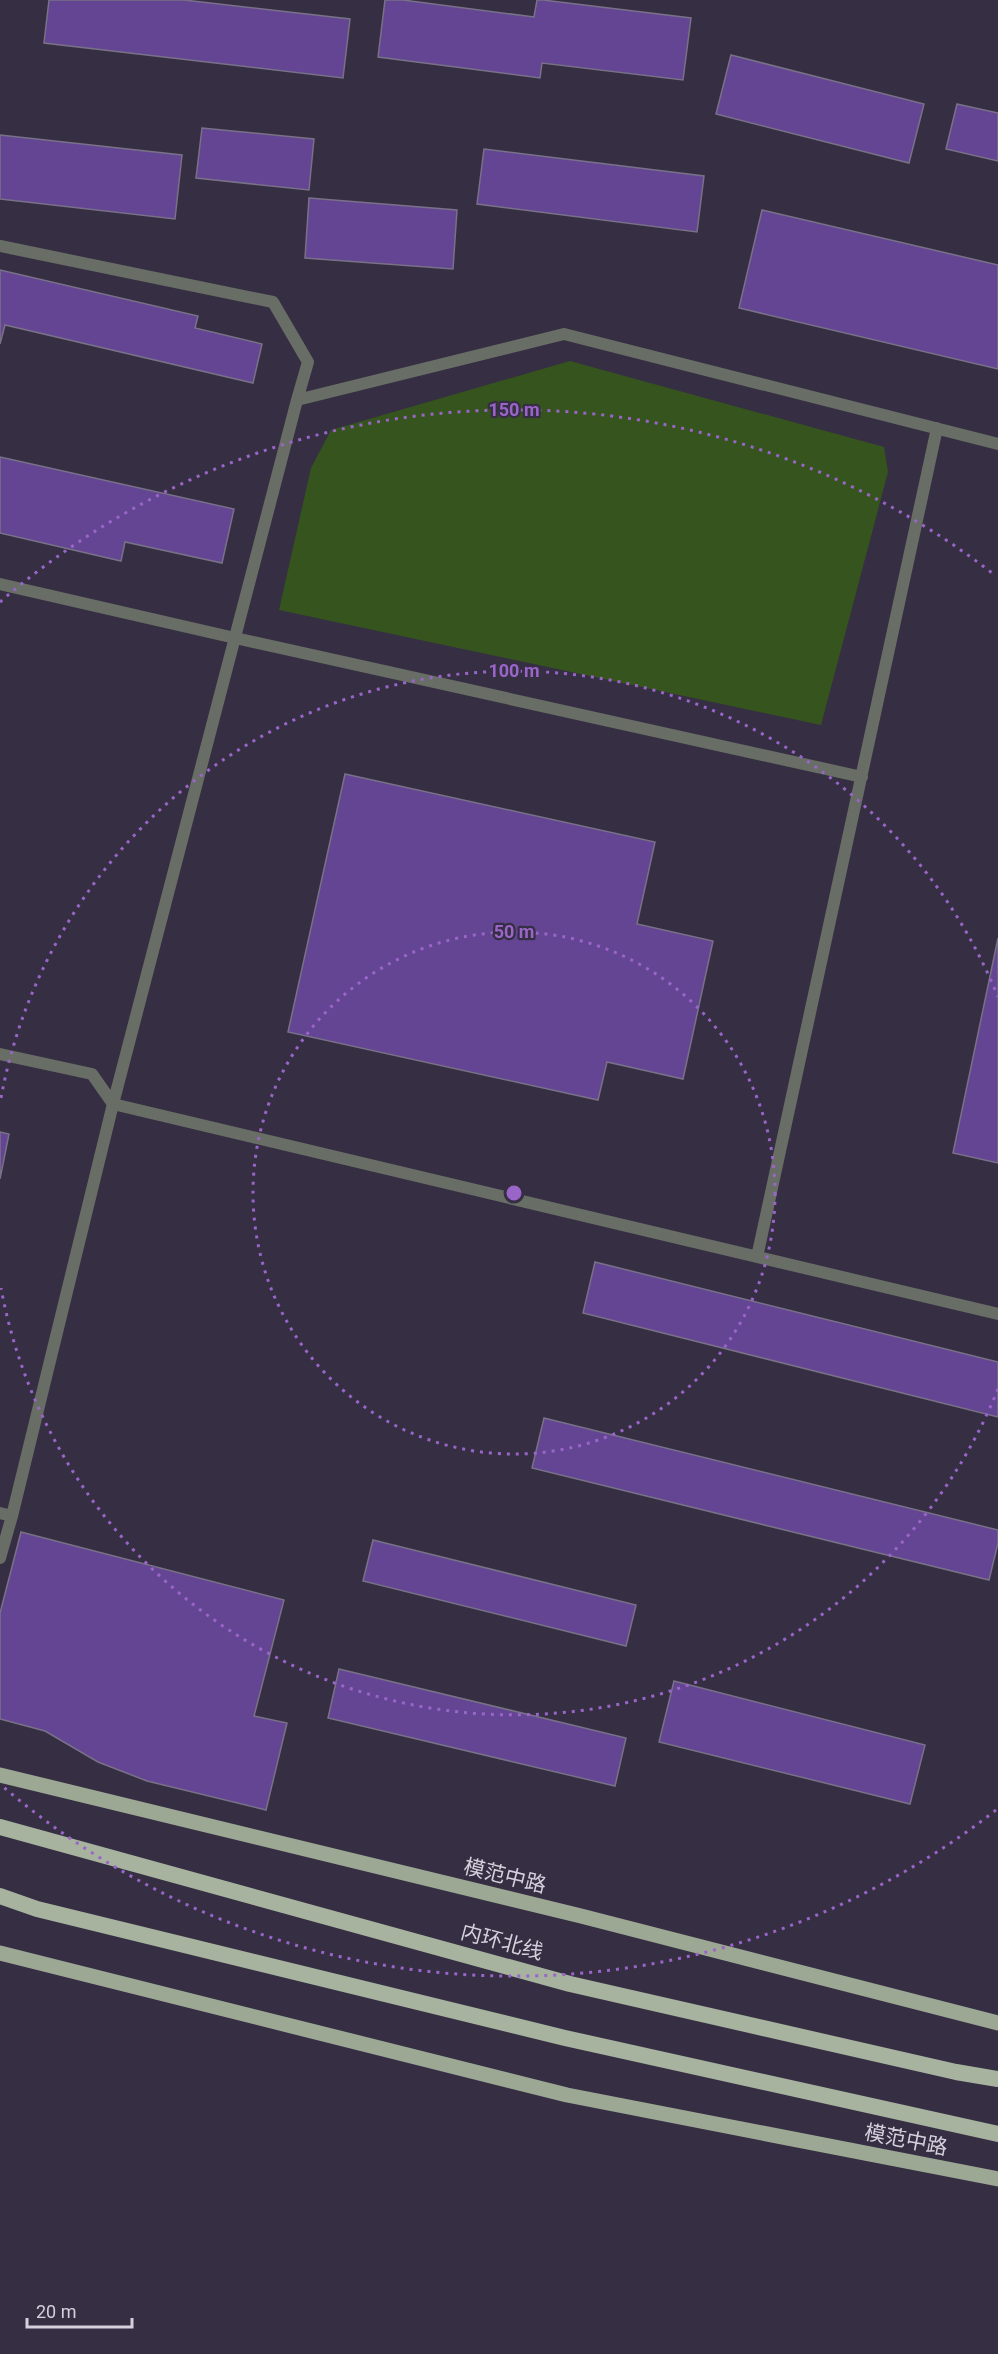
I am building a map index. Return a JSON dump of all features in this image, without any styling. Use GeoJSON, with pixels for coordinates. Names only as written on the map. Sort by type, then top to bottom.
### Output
{"type":"FeatureCollection","features":[{"type":"Feature","properties":{"kind":"highway","name":"内环北线"},"geometry":{"type":"LineString","coordinates":[[0,1827],[570,1984],[956,2072],[998,2079]]}},
{"type":"Feature","properties":{"kind":"highway"},"geometry":{"type":"LineString","coordinates":[[0,1896],[37,1909],[565,2038],[998,2134]]}},
{"type":"Feature","properties":{"kind":"highway"},"geometry":{"type":"LineString","coordinates":[[956,2072],[998,2073]]}},
{"type":"Feature","properties":{"kind":"main road","name":"模范中路"},"geometry":{"type":"LineString","coordinates":[[0,1775],[581,1916],[998,2023]]}},
{"type":"Feature","properties":{"kind":"main road","name":"模范中路"},"geometry":{"type":"LineString","coordinates":[[0,1953],[567,2095],[998,2179]]}},
{"type":"Feature","properties":{"kind":"lane"},"geometry":{"type":"LineString","coordinates":[[0,246],[273,302],[308,362],[6,1515],[0,1558]]}},
{"type":"Feature","properties":{"kind":"lane"},"geometry":{"type":"LineString","coordinates":[[297,400],[564,334],[998,444]]}},
{"type":"Feature","properties":{"kind":"lane"},"geometry":{"type":"LineString","coordinates":[[758,1257],[937,428]]}},
{"type":"Feature","properties":{"kind":"lane"},"geometry":{"type":"LineString","coordinates":[[0,584],[861,777]]}},
{"type":"Feature","properties":{"kind":"lane"},"geometry":{"type":"LineString","coordinates":[[0,1054],[92,1074],[113,1104],[998,1314]]}},
{"type":"Feature","properties":{"kind":"green space"},"geometry":{"type":"Polygon","coordinates":[[[570,361],[884,447],[888,472],[821,725],[279,610],[311,468],[331,430],[570,361]]]}},
{"type":"Feature","properties":{"kind":"building"},"geometry":{"type":"Polygon","coordinates":[[[49,0],[184,0],[350,19],[343,78],[44,43],[49,0]]]}},
{"type":"Feature","properties":{"kind":"building"},"geometry":{"type":"Polygon","coordinates":[[[385,0],[403,0],[534,17],[537,0],[543,0],[691,18],[683,80],[542,63],[540,78],[378,57],[385,0]]]}},
{"type":"Feature","properties":{"kind":"building"},"geometry":{"type":"Polygon","coordinates":[[[731,55],[924,104],[909,163],[716,114],[731,55]]]}},
{"type":"Feature","properties":{"kind":"building"},"geometry":{"type":"Polygon","coordinates":[[[957,104],[998,113],[998,161],[946,149],[957,104]]]}},
{"type":"Feature","properties":{"kind":"building"},"geometry":{"type":"Polygon","coordinates":[[[202,128],[314,139],[309,190],[196,178],[202,128]]]}},
{"type":"Feature","properties":{"kind":"building"},"geometry":{"type":"Polygon","coordinates":[[[0,135],[182,155],[175,219],[0,199],[0,135]]]}},
{"type":"Feature","properties":{"kind":"building"},"geometry":{"type":"Polygon","coordinates":[[[484,149],[704,176],[697,232],[477,204],[484,149]]]}},
{"type":"Feature","properties":{"kind":"building"},"geometry":{"type":"Polygon","coordinates":[[[309,198],[457,210],[453,269],[305,258],[309,198]]]}},
{"type":"Feature","properties":{"kind":"building"},"geometry":{"type":"Polygon","coordinates":[[[762,210],[998,265],[998,369],[739,308],[762,210]]]}},
{"type":"Feature","properties":{"kind":"building"},"geometry":{"type":"Polygon","coordinates":[[[0,270],[198,316],[195,328],[262,344],[253,383],[5,325],[0,344],[0,270]]]}},
{"type":"Feature","properties":{"kind":"building"},"geometry":{"type":"Polygon","coordinates":[[[0,457],[234,509],[222,563],[125,542],[121,561],[0,533],[0,457]]]}},
{"type":"Feature","properties":{"kind":"building"},"geometry":{"type":"Polygon","coordinates":[[[345,774],[655,842],[637,924],[713,941],[683,1079],[607,1062],[598,1100],[288,1032],[345,774]]]}},
{"type":"Feature","properties":{"kind":"building"},"geometry":{"type":"Polygon","coordinates":[[[998,938],[998,1163],[953,1153],[998,938]]]}},
{"type":"Feature","properties":{"kind":"building"},"geometry":{"type":"Polygon","coordinates":[[[0,1132],[9,1134],[0,1179],[0,1132]]]}},
{"type":"Feature","properties":{"kind":"building"},"geometry":{"type":"Polygon","coordinates":[[[595,1262],[998,1362],[998,1417],[583,1313],[595,1262]]]}},
{"type":"Feature","properties":{"kind":"building"},"geometry":{"type":"Polygon","coordinates":[[[544,1418],[998,1530],[998,1543],[989,1580],[532,1468],[544,1418]]]}},
{"type":"Feature","properties":{"kind":"building"},"geometry":{"type":"Polygon","coordinates":[[[21,1532],[284,1600],[254,1716],[287,1723],[266,1810],[147,1781],[98,1762],[45,1731],[0,1719],[0,1613],[21,1532]]]}},
{"type":"Feature","properties":{"kind":"building"},"geometry":{"type":"Polygon","coordinates":[[[373,1540],[636,1605],[626,1646],[363,1581],[373,1540]]]}},
{"type":"Feature","properties":{"kind":"building"},"geometry":{"type":"Polygon","coordinates":[[[339,1669],[626,1738],[615,1786],[328,1718],[339,1669]]]}},
{"type":"Feature","properties":{"kind":"building"},"geometry":{"type":"Polygon","coordinates":[[[674,1681],[925,1745],[910,1804],[659,1742],[674,1681]]]}}]}
